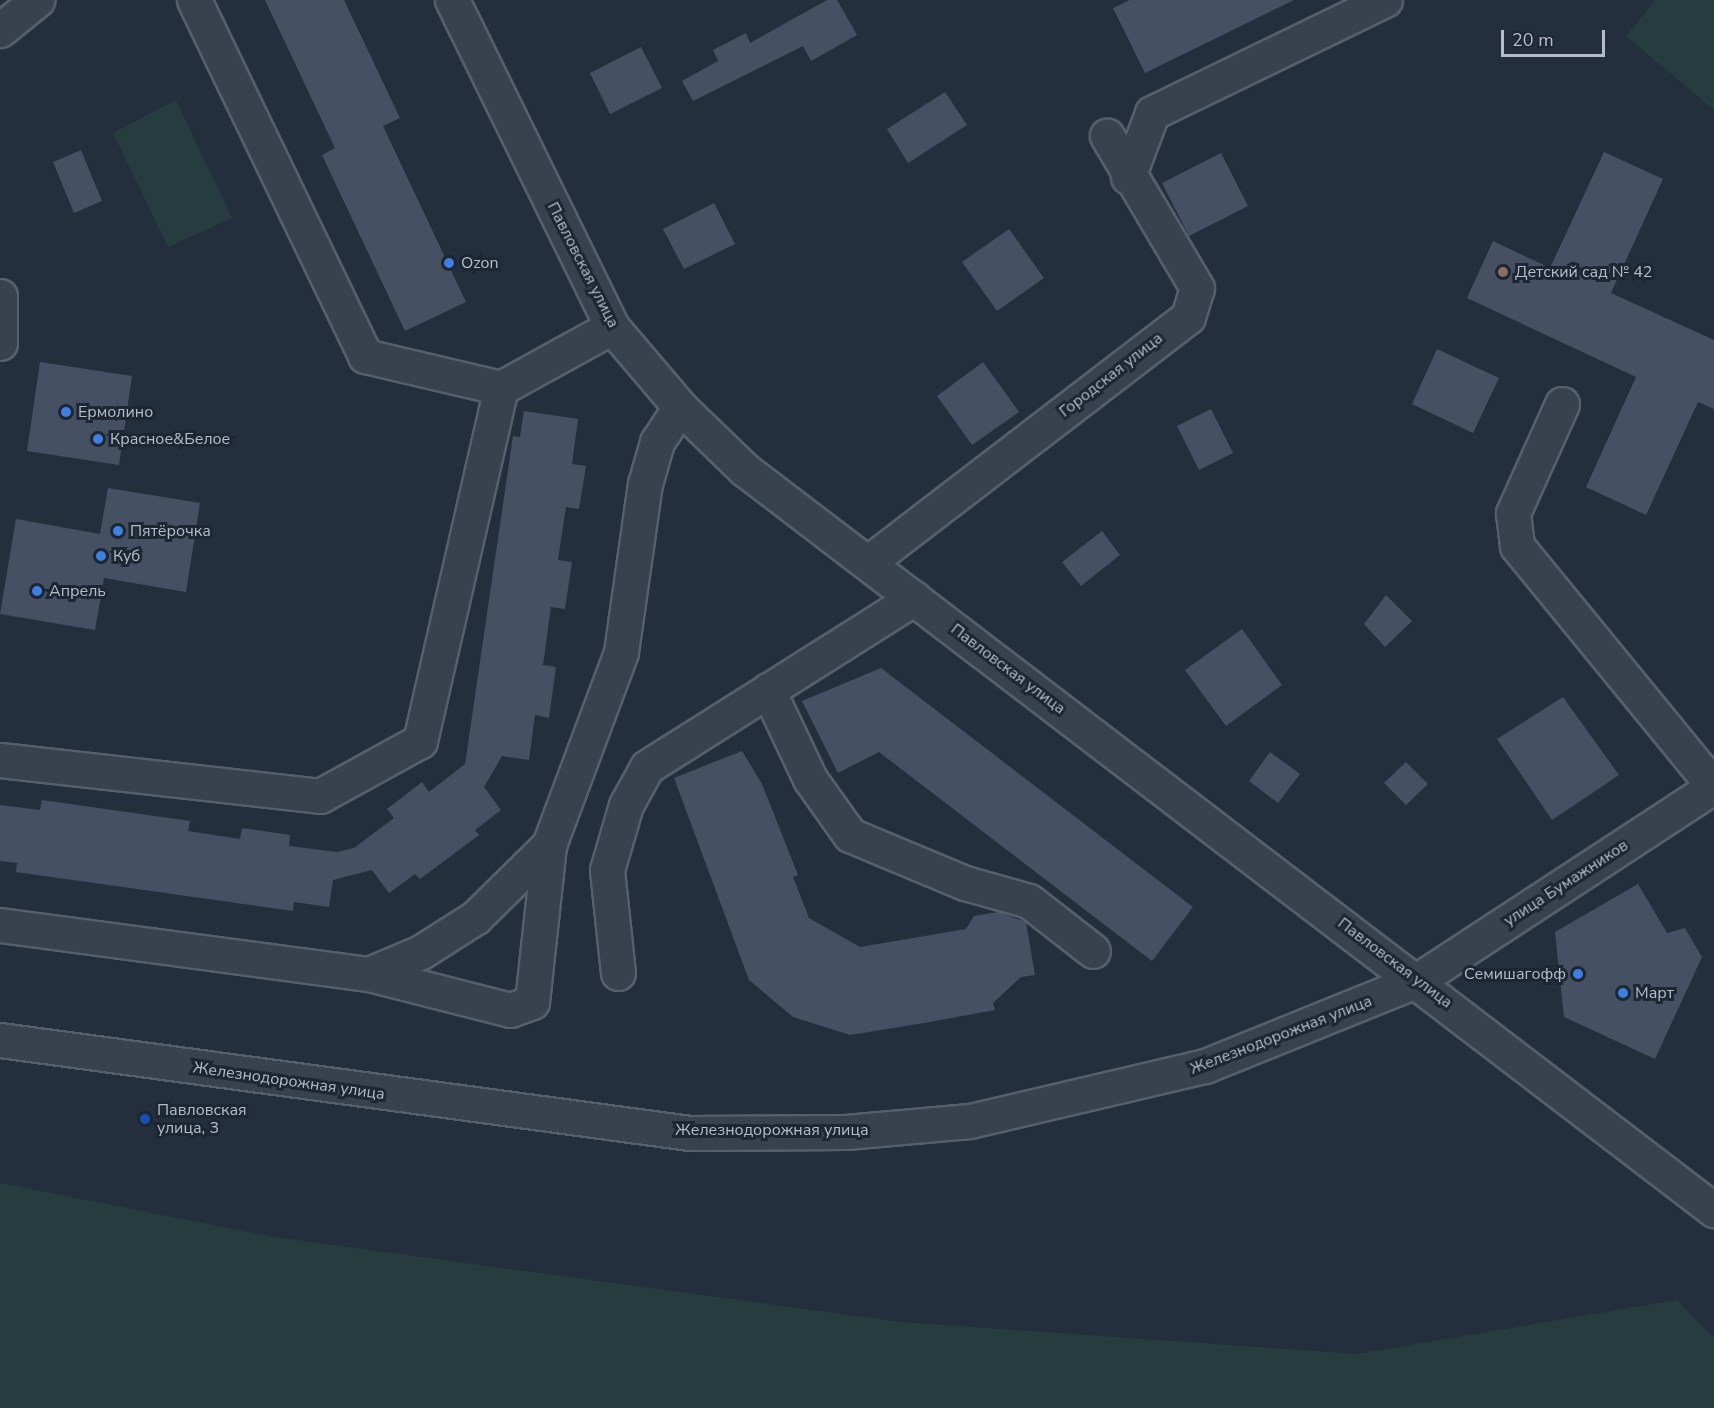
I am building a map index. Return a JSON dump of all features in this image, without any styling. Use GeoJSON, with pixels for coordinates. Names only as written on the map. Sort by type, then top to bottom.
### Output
{"type":"FeatureCollection","features":[{"type":"Feature","properties":{"kind":"street"},"geometry":{"type":"LineString","coordinates":[[194,0],[365,356],[501,388],[612,327]]}},
{"type":"Feature","properties":{"kind":"street","name":"Павловская улица"},"geometry":{"type":"LineString","coordinates":[[452,0],[612,327],[680,407],[744,469],[870,561],[914,598],[1418,980],[1714,1210]]}},
{"type":"Feature","properties":{"kind":"street"},"geometry":{"type":"LineString","coordinates":[[1128,177],[1152,113],[1385,0]]}},
{"type":"Feature","properties":{"kind":"street"},"geometry":{"type":"LineString","coordinates":[[0,30],[31,1]]}},
{"type":"Feature","properties":{"kind":"street","name":"Городская улица"},"geometry":{"type":"LineString","coordinates":[[870,561],[1188,317],[1197,288],[1128,177],[1107,136]]}},
{"type":"Feature","properties":{"kind":"street"},"geometry":{"type":"LineString","coordinates":[[0,296],[0,344]]}},
{"type":"Feature","properties":{"kind":"street"},"geometry":{"type":"LineString","coordinates":[[0,760],[320,796],[420,741],[501,388]]}},
{"type":"Feature","properties":{"kind":"street"},"geometry":{"type":"LineString","coordinates":[[1562,404],[1513,513],[1517,546],[1714,787]]}},
{"type":"Feature","properties":{"kind":"street"},"geometry":{"type":"LineString","coordinates":[[0,925],[369,974],[510,1010],[532,1002],[549,845],[621,652],[645,484],[657,442],[680,407]]}},
{"type":"Feature","properties":{"kind":"street"},"geometry":{"type":"LineString","coordinates":[[618,973],[608,870],[626,805],[646,767],[914,598]]}},
{"type":"Feature","properties":{"kind":"street"},"geometry":{"type":"LineString","coordinates":[[768,690],[810,779],[850,835],[965,883],[1029,901],[1094,951]]}},
{"type":"Feature","properties":{"kind":"street","name":"улица Бумажников"},"geometry":{"type":"LineString","coordinates":[[1418,980],[1714,787]]}},
{"type":"Feature","properties":{"kind":"street"},"geometry":{"type":"LineString","coordinates":[[369,974],[421,952],[476,917],[549,845]]}},
{"type":"Feature","properties":{"kind":"street","name":"Железнодорожная улица"},"geometry":{"type":"LineString","coordinates":[[0,1040],[593,1124],[690,1133],[846,1132],[970,1121],[1205,1066],[1418,980]]}},
{"type":"Feature","properties":{"kind":"green space"},"geometry":{"type":"Polygon","coordinates":[[[1656,0],[1714,0],[1714,110],[1626,36],[1656,0]]]}},
{"type":"Feature","properties":{"kind":"green space"},"geometry":{"type":"Polygon","coordinates":[[[176,100],[232,218],[168,247],[113,133],[176,100]]]}},
{"type":"Feature","properties":{"kind":"green space"},"geometry":{"type":"Polygon","coordinates":[[[0,1183],[274,1237],[901,1322],[1357,1354],[1677,1300],[1714,1338],[1714,1408],[0,1408],[0,1183]]]}},
{"type":"Feature","properties":{"kind":"building"},"geometry":{"type":"Polygon","coordinates":[[[265,0],[344,0],[400,118],[383,126],[466,302],[405,331],[322,155],[335,148],[265,0]]]}},
{"type":"Feature","properties":{"kind":"building"},"geometry":{"type":"Polygon","coordinates":[[[827,0],[837,0],[857,35],[811,61],[803,46],[693,101],[682,81],[718,61],[713,50],[746,33],[750,43],[827,0]]]}},
{"type":"Feature","properties":{"kind":"building"},"geometry":{"type":"Polygon","coordinates":[[[1130,0],[1294,0],[1145,73],[1113,8],[1130,0]]]}},
{"type":"Feature","properties":{"kind":"building"},"geometry":{"type":"Polygon","coordinates":[[[641,47],[662,88],[610,114],[590,73],[641,47]]]}},
{"type":"Feature","properties":{"kind":"building"},"geometry":{"type":"Polygon","coordinates":[[[945,92],[967,125],[908,163],[887,129],[945,92]]]}},
{"type":"Feature","properties":{"kind":"building"},"geometry":{"type":"Polygon","coordinates":[[[81,150],[102,201],[74,213],[53,162],[81,150]]]}},
{"type":"Feature","properties":{"kind":"building"},"geometry":{"type":"Polygon","coordinates":[[[1604,152],[1663,179],[1611,293],[1714,340],[1714,409],[1698,402],[1646,515],[1586,487],[1636,377],[1467,298],[1493,241],[1550,268],[1604,152]]]}},
{"type":"Feature","properties":{"kind":"building"},"geometry":{"type":"Polygon","coordinates":[[[1221,153],[1248,206],[1189,236],[1162,183],[1221,153]]]}},
{"type":"Feature","properties":{"kind":"building"},"geometry":{"type":"Polygon","coordinates":[[[714,203],[735,244],[684,269],[663,229],[714,203]]]}},
{"type":"Feature","properties":{"kind":"building"},"geometry":{"type":"Polygon","coordinates":[[[1009,229],[1044,278],[997,311],[962,262],[1009,229]]]}},
{"type":"Feature","properties":{"kind":"building"},"geometry":{"type":"Polygon","coordinates":[[[1437,349],[1499,378],[1473,433],[1412,404],[1437,349]]]}},
{"type":"Feature","properties":{"kind":"building"},"geometry":{"type":"Polygon","coordinates":[[[40,362],[132,376],[119,465],[27,451],[40,362]]]}},
{"type":"Feature","properties":{"kind":"building"},"geometry":{"type":"Polygon","coordinates":[[[983,362],[1019,412],[972,445],[937,396],[983,362]]]}},
{"type":"Feature","properties":{"kind":"building"},"geometry":{"type":"Polygon","coordinates":[[[1211,409],[1233,453],[1199,470],[1177,426],[1211,409]]]}},
{"type":"Feature","properties":{"kind":"building"},"geometry":{"type":"Polygon","coordinates":[[[524,411],[578,419],[572,464],[586,466],[579,509],[566,507],[558,560],[572,562],[565,609],[551,607],[543,665],[556,667],[549,718],[535,715],[529,760],[502,756],[484,787],[501,810],[475,830],[479,835],[420,879],[415,874],[389,893],[372,870],[333,880],[329,907],[294,902],[293,911],[16,872],[17,863],[0,861],[0,805],[40,810],[42,800],[190,821],[188,831],[240,839],[242,828],[290,835],[289,846],[337,852],[354,848],[394,818],[387,809],[422,782],[429,792],[465,764],[513,436],[520,437],[524,411]]]}},
{"type":"Feature","properties":{"kind":"building","name":"Куб"},"geometry":{"type":"Polygon","coordinates":[[[108,488],[200,503],[186,592],[104,578],[95,630],[0,614],[16,519],[100,534],[108,488]]]}},
{"type":"Feature","properties":{"kind":"building"},"geometry":{"type":"Polygon","coordinates":[[[1102,531],[1120,555],[1081,586],[1062,562],[1102,531]]]}},
{"type":"Feature","properties":{"kind":"building"},"geometry":{"type":"Polygon","coordinates":[[[1386,595],[1412,621],[1385,647],[1364,624],[1386,595]]]}},
{"type":"Feature","properties":{"kind":"building"},"geometry":{"type":"Polygon","coordinates":[[[1242,629],[1282,685],[1226,726],[1185,670],[1242,629]]]}},
{"type":"Feature","properties":{"kind":"building"},"geometry":{"type":"Polygon","coordinates":[[[881,668],[1193,907],[1152,961],[879,752],[838,773],[802,701],[881,668]]]}},
{"type":"Feature","properties":{"kind":"building"},"geometry":{"type":"Polygon","coordinates":[[[1563,697],[1619,775],[1552,820],[1497,739],[1563,697]]]}},
{"type":"Feature","properties":{"kind":"building"},"geometry":{"type":"Polygon","coordinates":[[[742,751],[762,784],[798,875],[793,877],[809,918],[860,947],[966,929],[974,916],[998,912],[1026,922],[1035,975],[1021,977],[993,1003],[995,1010],[924,1023],[850,1035],[793,1017],[749,980],[674,778],[742,751]]]}},
{"type":"Feature","properties":{"kind":"building"},"geometry":{"type":"Polygon","coordinates":[[[1270,752],[1300,774],[1278,803],[1249,781],[1270,752]]]}},
{"type":"Feature","properties":{"kind":"building"},"geometry":{"type":"Polygon","coordinates":[[[1406,762],[1428,784],[1406,805],[1384,783],[1406,762]]]}},
{"type":"Feature","properties":{"kind":"building","name":"Март"},"geometry":{"type":"Polygon","coordinates":[[[1638,884],[1667,933],[1685,928],[1702,957],[1655,1059],[1564,1017],[1555,932],[1638,884]]]}},
{"type":"Feature","properties":{"kind":"place","name":"Ozon"},"geometry":{"type":"Point","coordinates":[449,263]}},
{"type":"Feature","properties":{"kind":"place","name":"Детский сад № 42"},"geometry":{"type":"Point","coordinates":[1503,272]}},
{"type":"Feature","properties":{"kind":"place","name":"Ермолино"},"geometry":{"type":"Point","coordinates":[66,412]}},
{"type":"Feature","properties":{"kind":"place","name":"Красное&Белое"},"geometry":{"type":"Point","coordinates":[98,439]}},
{"type":"Feature","properties":{"kind":"place","name":"Пятёрочка"},"geometry":{"type":"Point","coordinates":[118,531]}},
{"type":"Feature","properties":{"kind":"place","name":"Куб"},"geometry":{"type":"Point","coordinates":[101,556]}},
{"type":"Feature","properties":{"kind":"place","name":"Апрель"},"geometry":{"type":"Point","coordinates":[37,591]}},
{"type":"Feature","properties":{"kind":"place","name":"Семишагофф"},"geometry":{"type":"Point","coordinates":[1578,974]}},
{"type":"Feature","properties":{"kind":"place","name":"Март"},"geometry":{"type":"Point","coordinates":[1623,993]}},
{"type":"Feature","properties":{"kind":"place","name":"Павловская улица, 3"},"geometry":{"type":"Point","coordinates":[145,1119]}}]}
